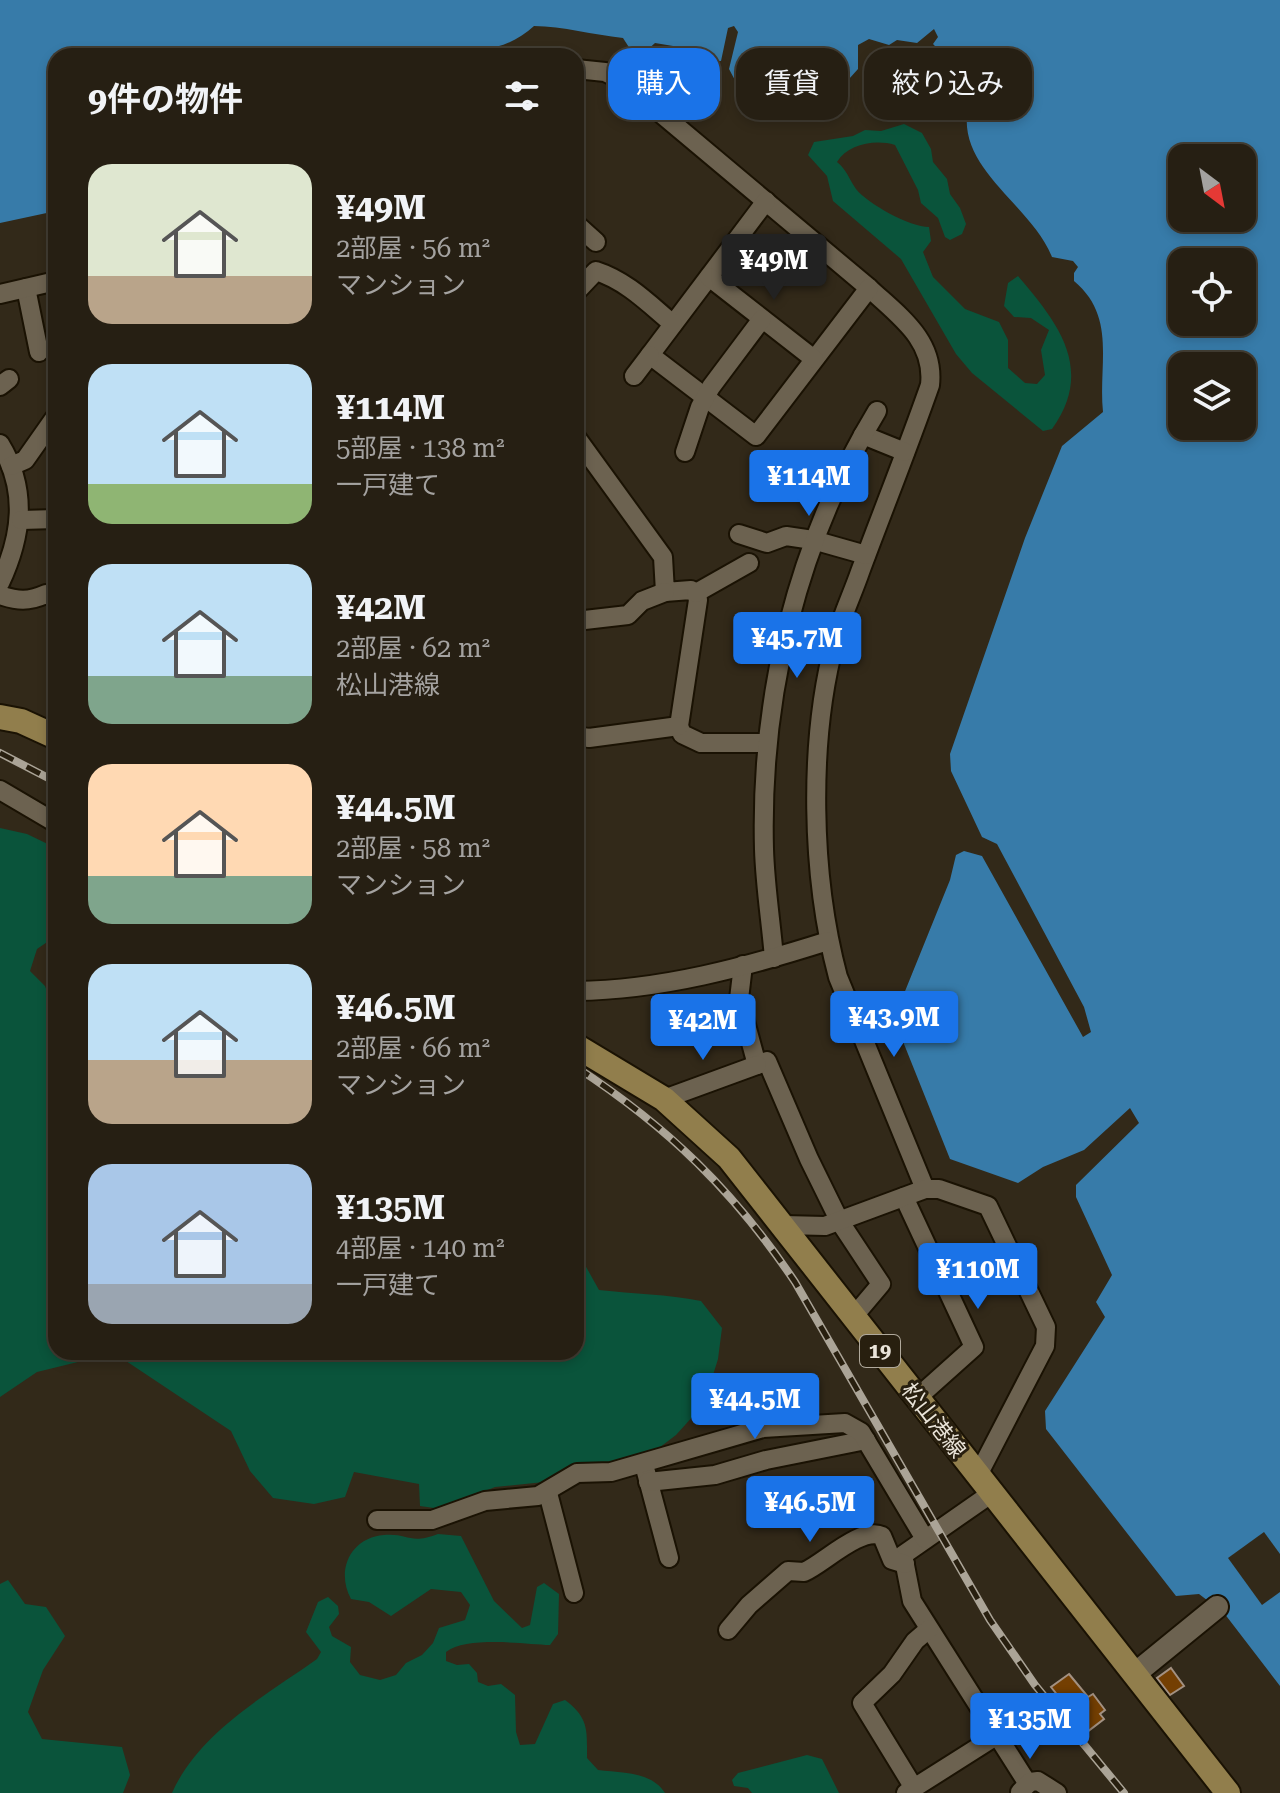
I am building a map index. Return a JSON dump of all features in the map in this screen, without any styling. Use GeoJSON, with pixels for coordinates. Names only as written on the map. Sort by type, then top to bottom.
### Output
{"type":"FeatureCollection","features":[{"type":"Feature","properties":{"kind":"main road"},"geometry":{"type":"LineString","coordinates":[[0,717],[21,721],[48,733]]}},
{"type":"Feature","properties":{"kind":"main road","name":"松山港線"},"geometry":{"type":"LineString","coordinates":[[584,1051],[664,1099],[729,1158],[1228,1793]]}},
{"type":"Feature","properties":{"kind":"street"},"geometry":{"type":"LineString","coordinates":[[584,70],[605,72],[620,79],[869,288],[908,324],[929,354],[930,385],[835,641],[820,728],[819,871],[828,941],[838,977],[925,1189]]}},
{"type":"Feature","properties":{"kind":"street"},"geometry":{"type":"LineString","coordinates":[[634,376],[766,201]]}},
{"type":"Feature","properties":{"kind":"street"},"geometry":{"type":"LineString","coordinates":[[584,231],[596,242]]}},
{"type":"Feature","properties":{"kind":"street"},"geometry":{"type":"LineString","coordinates":[[584,284],[596,271],[613,276],[673,324]]}},
{"type":"Feature","properties":{"kind":"street"},"geometry":{"type":"LineString","coordinates":[[709,277],[814,359]]}},
{"type":"Feature","properties":{"kind":"street"},"geometry":{"type":"LineString","coordinates":[[0,294],[48,283]]}},
{"type":"Feature","properties":{"kind":"street"},"geometry":{"type":"LineString","coordinates":[[26,288],[39,352]]}},
{"type":"Feature","properties":{"kind":"street"},"geometry":{"type":"LineString","coordinates":[[650,355],[756,436],[869,288]]}},
{"type":"Feature","properties":{"kind":"street"},"geometry":{"type":"LineString","coordinates":[[685,452],[705,397],[762,319]]}},
{"type":"Feature","properties":{"kind":"street"},"geometry":{"type":"LineString","coordinates":[[774,958],[764,851],[767,743],[780,650],[813,540],[877,411]]}},
{"type":"Feature","properties":{"kind":"street"},"geometry":{"type":"LineString","coordinates":[[11,466],[25,460],[48,427]]}},
{"type":"Feature","properties":{"kind":"street"},"geometry":{"type":"LineString","coordinates":[[863,435],[905,452]]}},
{"type":"Feature","properties":{"kind":"street"},"geometry":{"type":"LineString","coordinates":[[0,444],[11,466],[21,520],[13,554],[0,583]]}},
{"type":"Feature","properties":{"kind":"street"},"geometry":{"type":"LineString","coordinates":[[584,448],[663,557],[665,592]]}},
{"type":"Feature","properties":{"kind":"street"},"geometry":{"type":"LineString","coordinates":[[21,520],[48,519]]}},
{"type":"Feature","properties":{"kind":"street"},"geometry":{"type":"LineString","coordinates":[[739,534],[767,543],[786,536],[813,540],[866,555]]}},
{"type":"Feature","properties":{"kind":"street"},"geometry":{"type":"LineString","coordinates":[[696,593],[749,563]]}},
{"type":"Feature","properties":{"kind":"street"},"geometry":{"type":"LineString","coordinates":[[584,620],[628,615],[642,601],[665,592],[691,590],[696,593],[698,600],[690,667],[679,726],[686,737],[701,743],[767,743]]}},
{"type":"Feature","properties":{"kind":"street"},"geometry":{"type":"LineString","coordinates":[[0,595],[18,601],[31,601],[48,595]]}},
{"type":"Feature","properties":{"kind":"street"},"geometry":{"type":"LineString","coordinates":[[584,737],[679,726]]}},
{"type":"Feature","properties":{"kind":"street"},"geometry":{"type":"LineString","coordinates":[[0,790],[48,818]]}},
{"type":"Feature","properties":{"kind":"street"},"geometry":{"type":"LineString","coordinates":[[584,991],[638,989],[774,958],[828,941]]}},
{"type":"Feature","properties":{"kind":"street"},"geometry":{"type":"LineString","coordinates":[[743,965],[739,999],[757,1065]]}},
{"type":"Feature","properties":{"kind":"street"},"geometry":{"type":"LineString","coordinates":[[664,1099],[767,1061],[840,1222],[881,1284],[854,1316]]}},
{"type":"Feature","properties":{"kind":"street"},"geometry":{"type":"LineString","coordinates":[[784,1225],[813,1228],[840,1222],[925,1189],[939,1189],[988,1206],[1046,1327],[1045,1346],[985,1484],[903,1555],[912,1601],[996,1736],[1023,1788],[1038,1781],[1057,1793]]}},
{"type":"Feature","properties":{"kind":"street"},"geometry":{"type":"LineString","coordinates":[[904,1197],[974,1347],[917,1398]]}},
{"type":"Feature","properties":{"kind":"street"},"geometry":{"type":"LineString","coordinates":[[377,1520],[432,1520],[485,1501],[548,1493],[577,1473],[611,1472],[763,1428],[845,1423],[861,1432],[925,1539]]}},
{"type":"Feature","properties":{"kind":"street"},"geometry":{"type":"LineString","coordinates":[[648,1482],[715,1475],[766,1460],[866,1440]]}},
{"type":"Feature","properties":{"kind":"street"},"geometry":{"type":"LineString","coordinates":[[644,1462],[669,1558]]}},
{"type":"Feature","properties":{"kind":"street"},"geometry":{"type":"LineString","coordinates":[[548,1493],[574,1593]]}},
{"type":"Feature","properties":{"kind":"street"},"geometry":{"type":"LineString","coordinates":[[728,1630],[749,1605],[788,1571],[804,1572],[832,1552],[869,1534],[882,1536],[892,1560],[905,1564]]}},
{"type":"Feature","properties":{"kind":"street"},"geometry":{"type":"LineString","coordinates":[[1136,1673],[1217,1607]]}},
{"type":"Feature","properties":{"kind":"street"},"geometry":{"type":"LineString","coordinates":[[929,1629],[915,1641],[892,1674],[862,1703],[910,1790],[996,1736]]}},
{"type":"Feature","properties":{"kind":"green space"},"geometry":{"type":"Polygon","coordinates":[[[904,124],[922,133],[931,149],[933,162],[947,179],[950,194],[966,224],[962,234],[950,240],[945,237],[938,218],[921,203],[918,190],[895,145],[863,144],[848,151],[837,162],[856,189],[870,201],[901,219],[929,227],[931,241],[923,252],[933,277],[965,309],[999,322],[1008,340],[1008,368],[1025,383],[1037,384],[1045,375],[1041,350],[1049,330],[1031,318],[1014,317],[1004,306],[1008,283],[1018,276],[1033,294],[1058,329],[1071,367],[1065,407],[1052,429],[1043,431],[972,373],[956,354],[901,259],[833,201],[827,176],[808,155],[814,142],[904,124]]]}},
{"type":"Feature","properties":{"kind":"green space"},"geometry":{"type":"Polygon","coordinates":[[[0,828],[27,834],[48,844],[48,941],[37,949],[30,971],[45,986],[48,994],[48,1360],[86,1360],[37,1372],[0,1397],[0,828]]]}},
{"type":"Feature","properties":{"kind":"green space"},"geometry":{"type":"Polygon","coordinates":[[[584,1263],[599,1290],[701,1301],[722,1328],[718,1359],[704,1404],[676,1435],[635,1466],[592,1477],[495,1487],[441,1509],[420,1506],[419,1484],[354,1472],[345,1497],[314,1504],[273,1498],[250,1471],[231,1431],[126,1361],[86,1360],[584,1360],[584,1263]]]}},
{"type":"Feature","properties":{"kind":"green space"},"geometry":{"type":"Polygon","coordinates":[[[438,1534],[461,1536],[494,1601],[522,1628],[530,1625],[537,1587],[544,1583],[559,1594],[558,1634],[550,1645],[467,1644],[446,1652],[446,1661],[457,1665],[469,1664],[477,1673],[478,1682],[488,1686],[501,1684],[515,1695],[516,1732],[520,1745],[535,1744],[553,1704],[565,1700],[583,1719],[587,1758],[598,1770],[644,1777],[665,1793],[172,1793],[184,1771],[216,1734],[255,1702],[317,1659],[321,1652],[306,1632],[318,1602],[328,1597],[338,1606],[339,1614],[329,1627],[332,1636],[351,1647],[350,1662],[360,1675],[380,1680],[396,1675],[406,1663],[422,1655],[433,1643],[439,1628],[465,1620],[470,1605],[461,1592],[431,1589],[391,1616],[369,1602],[351,1599],[347,1589],[345,1578],[349,1558],[362,1542],[384,1535],[421,1539],[438,1534]]]}},
{"type":"Feature","properties":{"kind":"green space"},"geometry":{"type":"Polygon","coordinates":[[[8,1580],[25,1604],[46,1607],[65,1636],[43,1670],[28,1712],[42,1739],[122,1747],[130,1775],[123,1793],[0,1793],[0,1584],[8,1580]]]}},
{"type":"Feature","properties":{"kind":"green space"},"geometry":{"type":"Polygon","coordinates":[[[807,1755],[822,1759],[839,1793],[752,1793],[748,1788],[734,1786],[732,1780],[738,1773],[807,1755]]]}},
{"type":"Feature","properties":{"kind":"water"},"geometry":{"type":"Polygon","coordinates":[[[0,0],[1280,0],[1280,1686],[1224,1613],[1199,1594],[1176,1596],[1046,1429],[1045,1411],[1105,1317],[1096,1302],[1112,1275],[1076,1197],[1076,1185],[1139,1123],[1130,1108],[1084,1150],[1043,1167],[1018,1183],[950,1159],[896,1024],[897,1011],[950,880],[956,855],[964,851],[982,856],[1083,1037],[1091,1032],[1084,1007],[997,844],[982,837],[951,771],[950,754],[1025,538],[1062,446],[1103,412],[1101,326],[1087,295],[1074,281],[1078,267],[1073,261],[1052,257],[1026,217],[979,161],[970,141],[967,120],[1032,120],[1032,48],[937,48],[933,44],[938,37],[934,29],[917,43],[897,40],[889,45],[869,39],[858,45],[858,69],[849,79],[848,48],[736,48],[736,82],[729,69],[738,32],[734,26],[728,28],[721,61],[720,48],[674,48],[655,43],[650,48],[629,48],[623,38],[534,26],[517,39],[490,48],[48,48],[48,213],[0,223],[0,0]]]}},
{"type":"Feature","properties":{"kind":"pier"},"geometry":{"type":"Polygon","coordinates":[[[1264,1532],[1280,1554],[1280,1592],[1262,1605],[1228,1558],[1264,1532]]]}},
{"type":"Feature","properties":{"kind":"building"},"geometry":{"type":"Polygon","coordinates":[[[1171,1668],[1184,1686],[1170,1695],[1157,1678],[1171,1668]]]}},
{"type":"Feature","properties":{"kind":"building"},"geometry":{"type":"Polygon","coordinates":[[[1069,1674],[1088,1697],[1093,1694],[1105,1710],[1100,1714],[1104,1719],[1087,1732],[1051,1687],[1069,1674]]]}},
{"type":"Feature","properties":{"kind":"railway"},"geometry":{"type":"LineString","coordinates":[[0,753],[48,778]]}},
{"type":"Feature","properties":{"kind":"railway"},"geometry":{"type":"LineString","coordinates":[[584,1073],[670,1137],[723,1190],[772,1249],[795,1282],[990,1620],[1035,1685],[1124,1793]]}}]}
